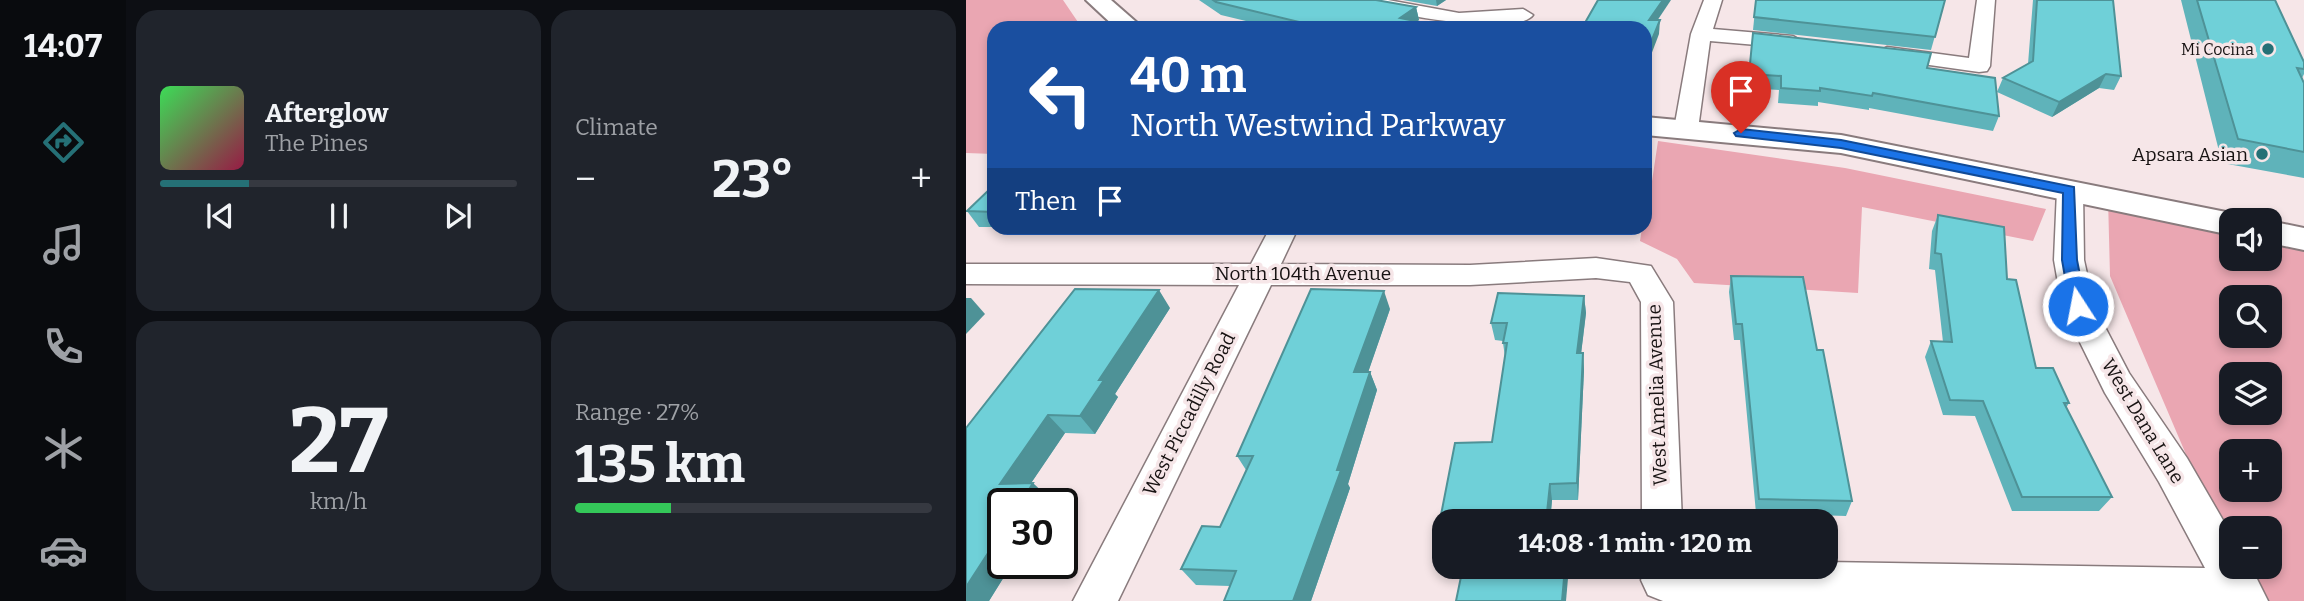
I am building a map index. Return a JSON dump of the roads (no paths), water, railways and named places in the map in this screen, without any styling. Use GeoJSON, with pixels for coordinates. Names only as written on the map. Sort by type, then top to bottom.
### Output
{"type":"FeatureCollection","features":[{"type":"Feature","properties":{"kind":"street"},"geometry":{"type":"LineString","coordinates":[[1097,0],[1123,21]]}},
{"type":"Feature","properties":{"kind":"street"},"geometry":{"type":"LineString","coordinates":[[1357,0],[1459,19],[1523,15]]}},
{"type":"Feature","properties":{"kind":"street"},"geometry":{"type":"LineString","coordinates":[[1686,129],[1701,34],[1713,0]]}},
{"type":"Feature","properties":{"kind":"street"},"geometry":{"type":"LineString","coordinates":[[1860,50],[1979,66],[1986,0]]}},
{"type":"Feature","properties":{"kind":"street"},"geometry":{"type":"LineString","coordinates":[[1701,34],[1820,44]]}},
{"type":"Feature","properties":{"kind":"street"},"geometry":{"type":"LineString","coordinates":[[1652,127],[1841,144],[2219,221]]}},
{"type":"Feature","properties":{"kind":"street","name":"West Dana Lane"},"geometry":{"type":"LineString","coordinates":[[2070,190],[2070,260],[2078,306],[2118,383],[2173,470],[2243,595]]}},
{"type":"Feature","properties":{"kind":"street"},"geometry":{"type":"LineString","coordinates":[[2282,234],[2304,239]]}},
{"type":"Feature","properties":{"kind":"street","name":"West Piccadilly Road"},"geometry":{"type":"LineString","coordinates":[[1095,601],[1280,235]]}},
{"type":"Feature","properties":{"kind":"street","name":"North 104th Avenue"},"geometry":{"type":"LineString","coordinates":[[966,274],[1470,275],[1595,268],[1640,273]]}},
{"type":"Feature","properties":{"kind":"street","name":"West Amelia Avenue"},"geometry":{"type":"LineString","coordinates":[[1640,273],[1657,302],[1662,509]]}},
{"type":"Feature","properties":{"kind":"street"},"geometry":{"type":"LineString","coordinates":[[1663,583],[2243,595]]}},
{"type":"Feature","properties":{"kind":"place","name":"Mi Cocina"},"geometry":{"type":"Point","coordinates":[2268,49]}},
{"type":"Feature","properties":{"kind":"place","name":"Apsara Asian"},"geometry":{"type":"Point","coordinates":[2262,154]}}]}
